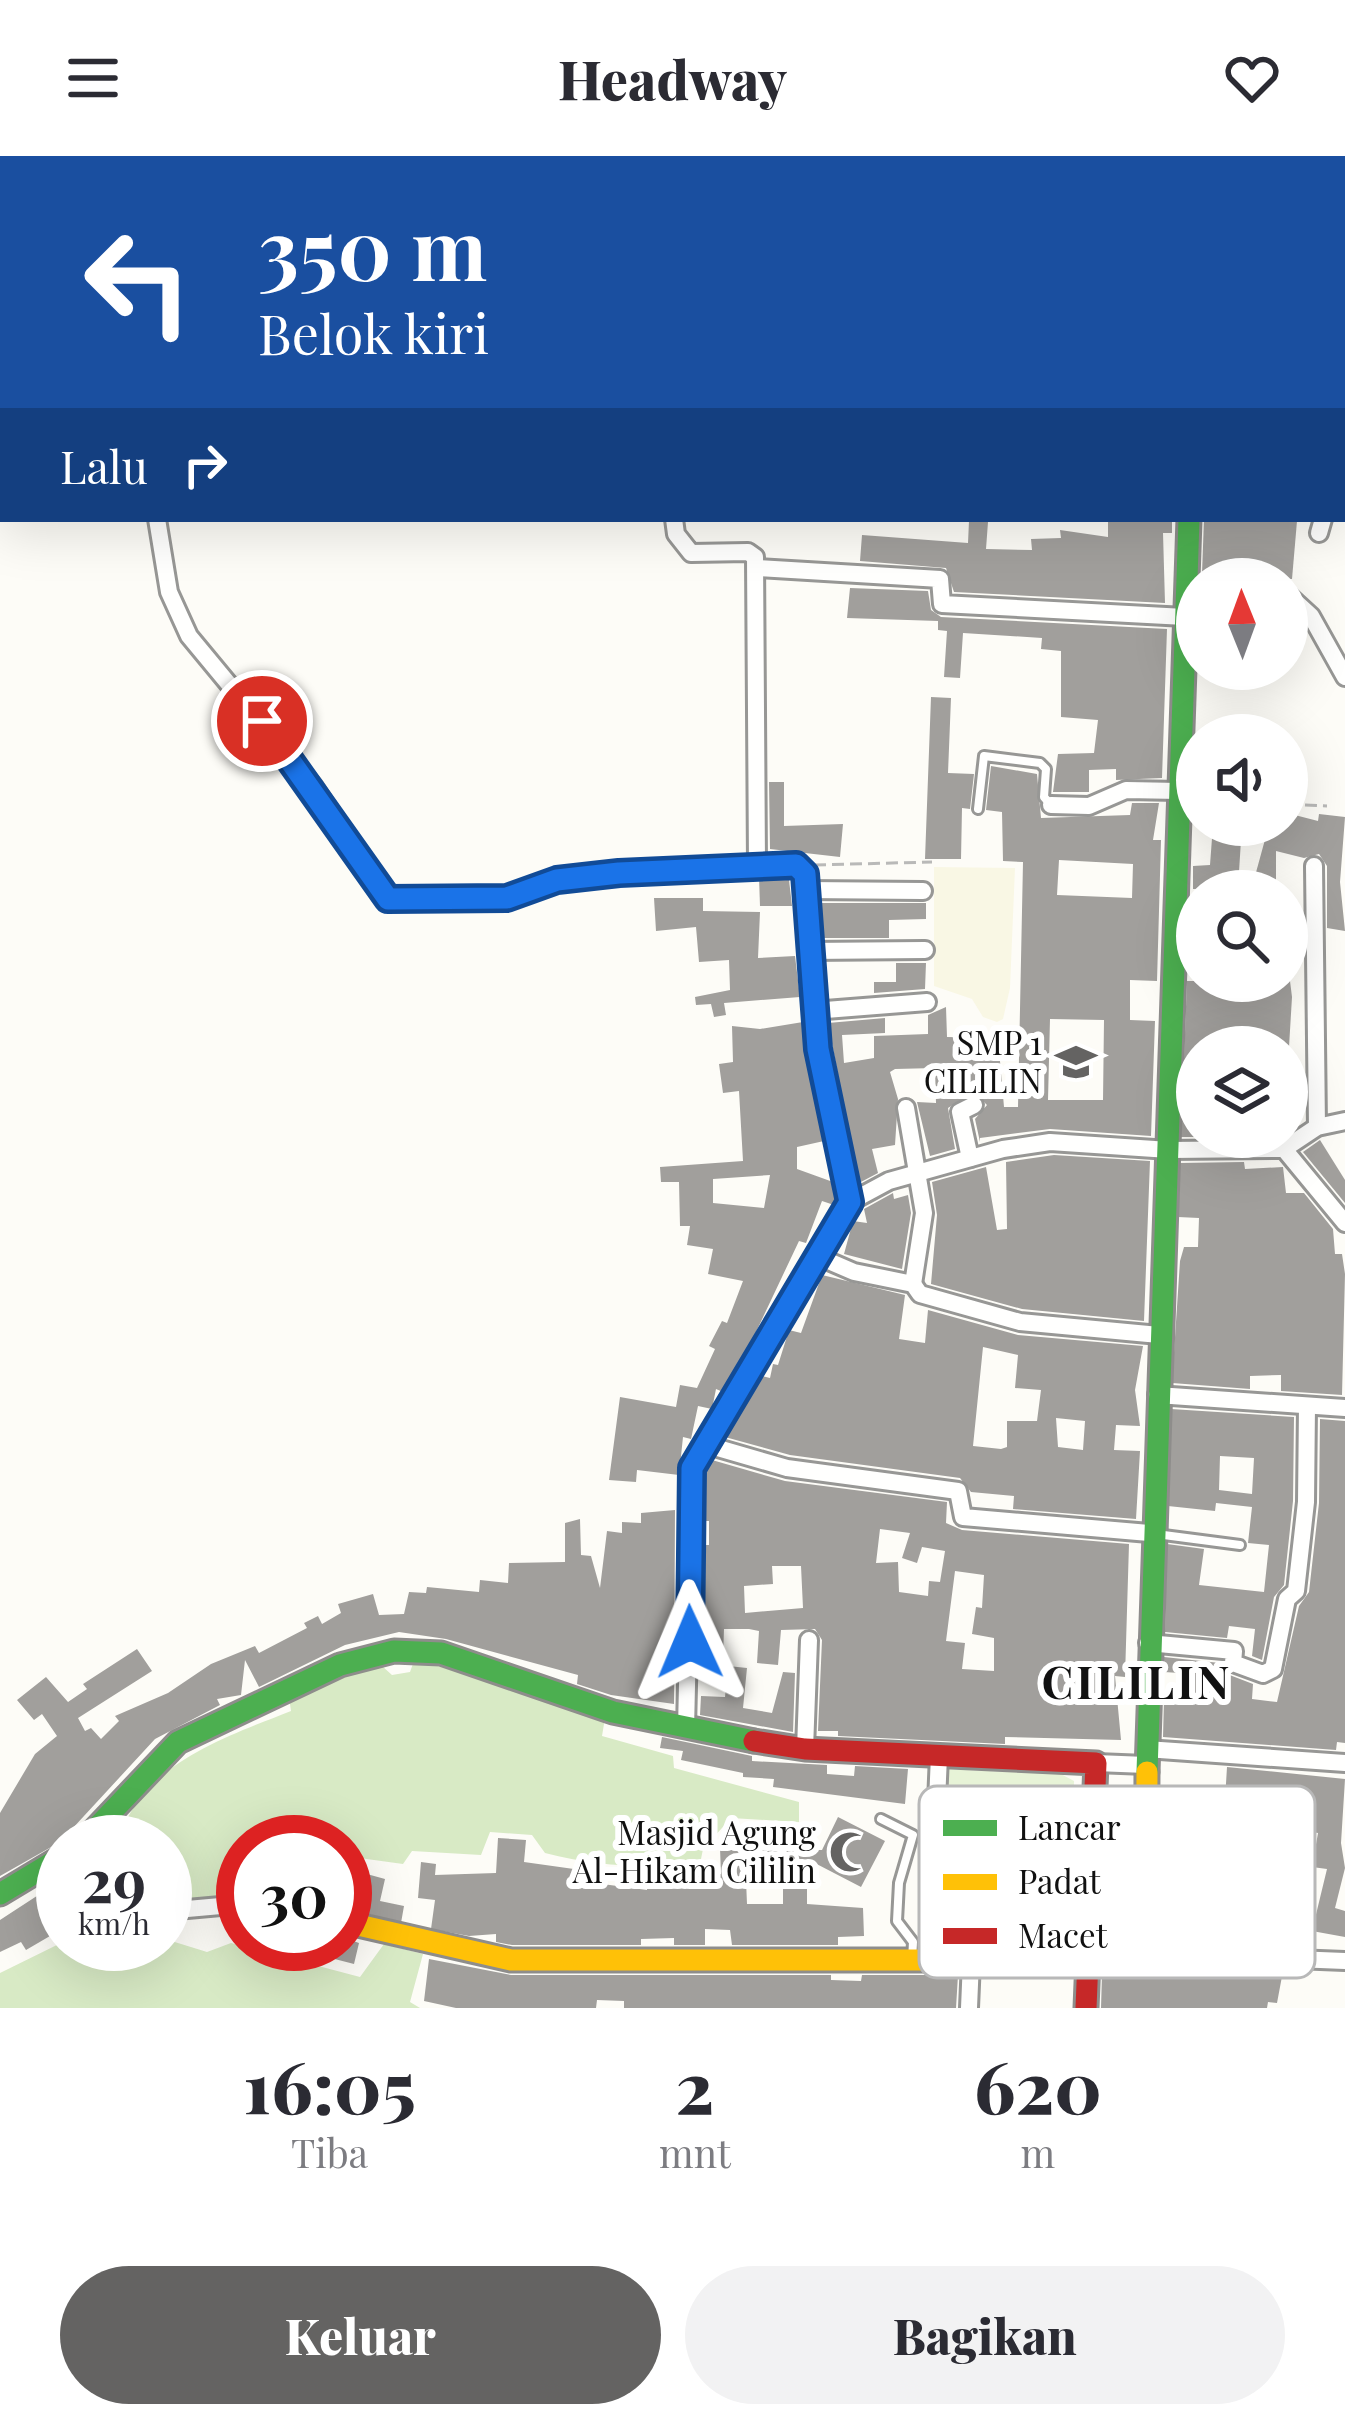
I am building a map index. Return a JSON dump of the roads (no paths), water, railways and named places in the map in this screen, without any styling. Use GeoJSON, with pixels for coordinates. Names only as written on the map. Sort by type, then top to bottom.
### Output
{"type":"FeatureCollection","features":[{"type":"Feature","properties":{"kind":"street"},"geometry":{"type":"LineString","coordinates":[[158,522],[169,592],[189,636],[314,787],[388,899],[507,898],[557,880],[757,864],[801,868],[813,1011],[850,1202]]}},
{"type":"Feature","properties":{"kind":"street"},"geometry":{"type":"LineString","coordinates":[[674,522],[676,533],[691,554],[748,552],[757,568],[757,864]]}},
{"type":"Feature","properties":{"kind":"street"},"geometry":{"type":"LineString","coordinates":[[1189,522],[1191,558]]}},
{"type":"Feature","properties":{"kind":"street"},"geometry":{"type":"LineString","coordinates":[[757,568],[940,579],[943,604],[972,608],[1176,617]]}},
{"type":"Feature","properties":{"kind":"street"},"geometry":{"type":"LineString","coordinates":[[1308,613],[1345,677]]}},
{"type":"Feature","properties":{"kind":"street"},"geometry":{"type":"LineString","coordinates":[[1051,805],[1089,806],[1126,790],[1176,791]]}},
{"type":"Feature","properties":{"kind":"street"},"geometry":{"type":"LineString","coordinates":[[1146,1786],[1149,1533],[1177,846]]}},
{"type":"Feature","properties":{"kind":"street"},"geometry":{"type":"LineString","coordinates":[[1314,866],[1317,1127]]}},
{"type":"Feature","properties":{"kind":"street"},"geometry":{"type":"LineString","coordinates":[[806,890],[923,891]]}},
{"type":"Feature","properties":{"kind":"street"},"geometry":{"type":"LineString","coordinates":[[807,951],[925,950]]}},
{"type":"Feature","properties":{"kind":"street"},"geometry":{"type":"LineString","coordinates":[[813,1011],[927,1002]]}},
{"type":"Feature","properties":{"kind":"street"},"geometry":{"type":"LineString","coordinates":[[970,1158],[960,1112],[974,1105]]}},
{"type":"Feature","properties":{"kind":"street"},"geometry":{"type":"LineString","coordinates":[[906,1108],[920,1172],[925,1232],[913,1285]]}},
{"type":"Feature","properties":{"kind":"street"},"geometry":{"type":"LineString","coordinates":[[1308,1133],[1345,1121]]}},
{"type":"Feature","properties":{"kind":"street"},"geometry":{"type":"LineString","coordinates":[[686,1730],[688,1482],[704,1444],[850,1202],[920,1172],[1050,1142],[1176,1150]]}},
{"type":"Feature","properties":{"kind":"street"},"geometry":{"type":"LineString","coordinates":[[1291,1158],[1345,1223]]}},
{"type":"Feature","properties":{"kind":"street"},"geometry":{"type":"LineString","coordinates":[[817,1256],[1006,1319],[1160,1335]]}},
{"type":"Feature","properties":{"kind":"street"},"geometry":{"type":"LineString","coordinates":[[1156,1395],[1345,1408]]}},
{"type":"Feature","properties":{"kind":"street"},"geometry":{"type":"LineString","coordinates":[[1148,1643],[1234,1651],[1233,1663],[1263,1674],[1273,1669],[1287,1599],[1296,1592],[1306,1502],[1307,1406]]}},
{"type":"Feature","properties":{"kind":"street"},"geometry":{"type":"LineString","coordinates":[[704,1444],[787,1468],[958,1491],[963,1516],[1149,1533]]}},
{"type":"Feature","properties":{"kind":"street"},"geometry":{"type":"LineString","coordinates":[[805,1749],[809,1640]]}},
{"type":"Feature","properties":{"kind":"street"},"geometry":{"type":"LineString","coordinates":[[109,1815],[178,1742],[367,1654],[441,1653],[613,1712],[686,1730],[805,1749],[1096,1763],[1146,1756],[1345,1763]]}},
{"type":"Feature","properties":{"kind":"street"},"geometry":{"type":"LineString","coordinates":[[936,1786],[939,1756]]}},
{"type":"Feature","properties":{"kind":"street"},"geometry":{"type":"LineString","coordinates":[[1095,1786],[1096,1763]]}},
{"type":"Feature","properties":{"kind":"street"},"geometry":{"type":"LineString","coordinates":[[0,1894],[36,1873]]}},
{"type":"Feature","properties":{"kind":"street"},"geometry":{"type":"LineString","coordinates":[[372,1931],[511,1960],[919,1961]]}},
{"type":"Feature","properties":{"kind":"street"},"geometry":{"type":"LineString","coordinates":[[1315,1960],[1345,1961]]}},
{"type":"Feature","properties":{"kind":"street"},"geometry":{"type":"LineString","coordinates":[[969,2008],[970,1978]]}},
{"type":"Feature","properties":{"kind":"street"},"geometry":{"type":"LineString","coordinates":[[1086,2008],[1088,1978]]}},
{"type":"Feature","properties":{"kind":"lane"},"geometry":{"type":"LineString","coordinates":[[978,809],[984,756],[1040,763],[1046,769],[1044,797],[1051,805]]}},
{"type":"Feature","properties":{"kind":"lane"},"geometry":{"type":"LineString","coordinates":[[1149,1533],[1240,1545]]}},
{"type":"Feature","properties":{"kind":"lane"},"geometry":{"type":"LineString","coordinates":[[881,1819],[914,1835],[899,1883],[897,1921],[919,1956]]}},
{"type":"Feature","properties":{"kind":"place","name":"SMP 1 CILILIN"},"geometry":{"type":"Point","coordinates":[1076,1062]}},
{"type":"Feature","properties":{"kind":"place","name":"Masjid Agung Al-Hikam Cililin"},"geometry":{"type":"Point","coordinates":[850,1852]}},
{"type":"Feature","properties":{"kind":"district","name":"CILILIN"},"geometry":{"type":"Point","coordinates":[1137,1683]}}]}
